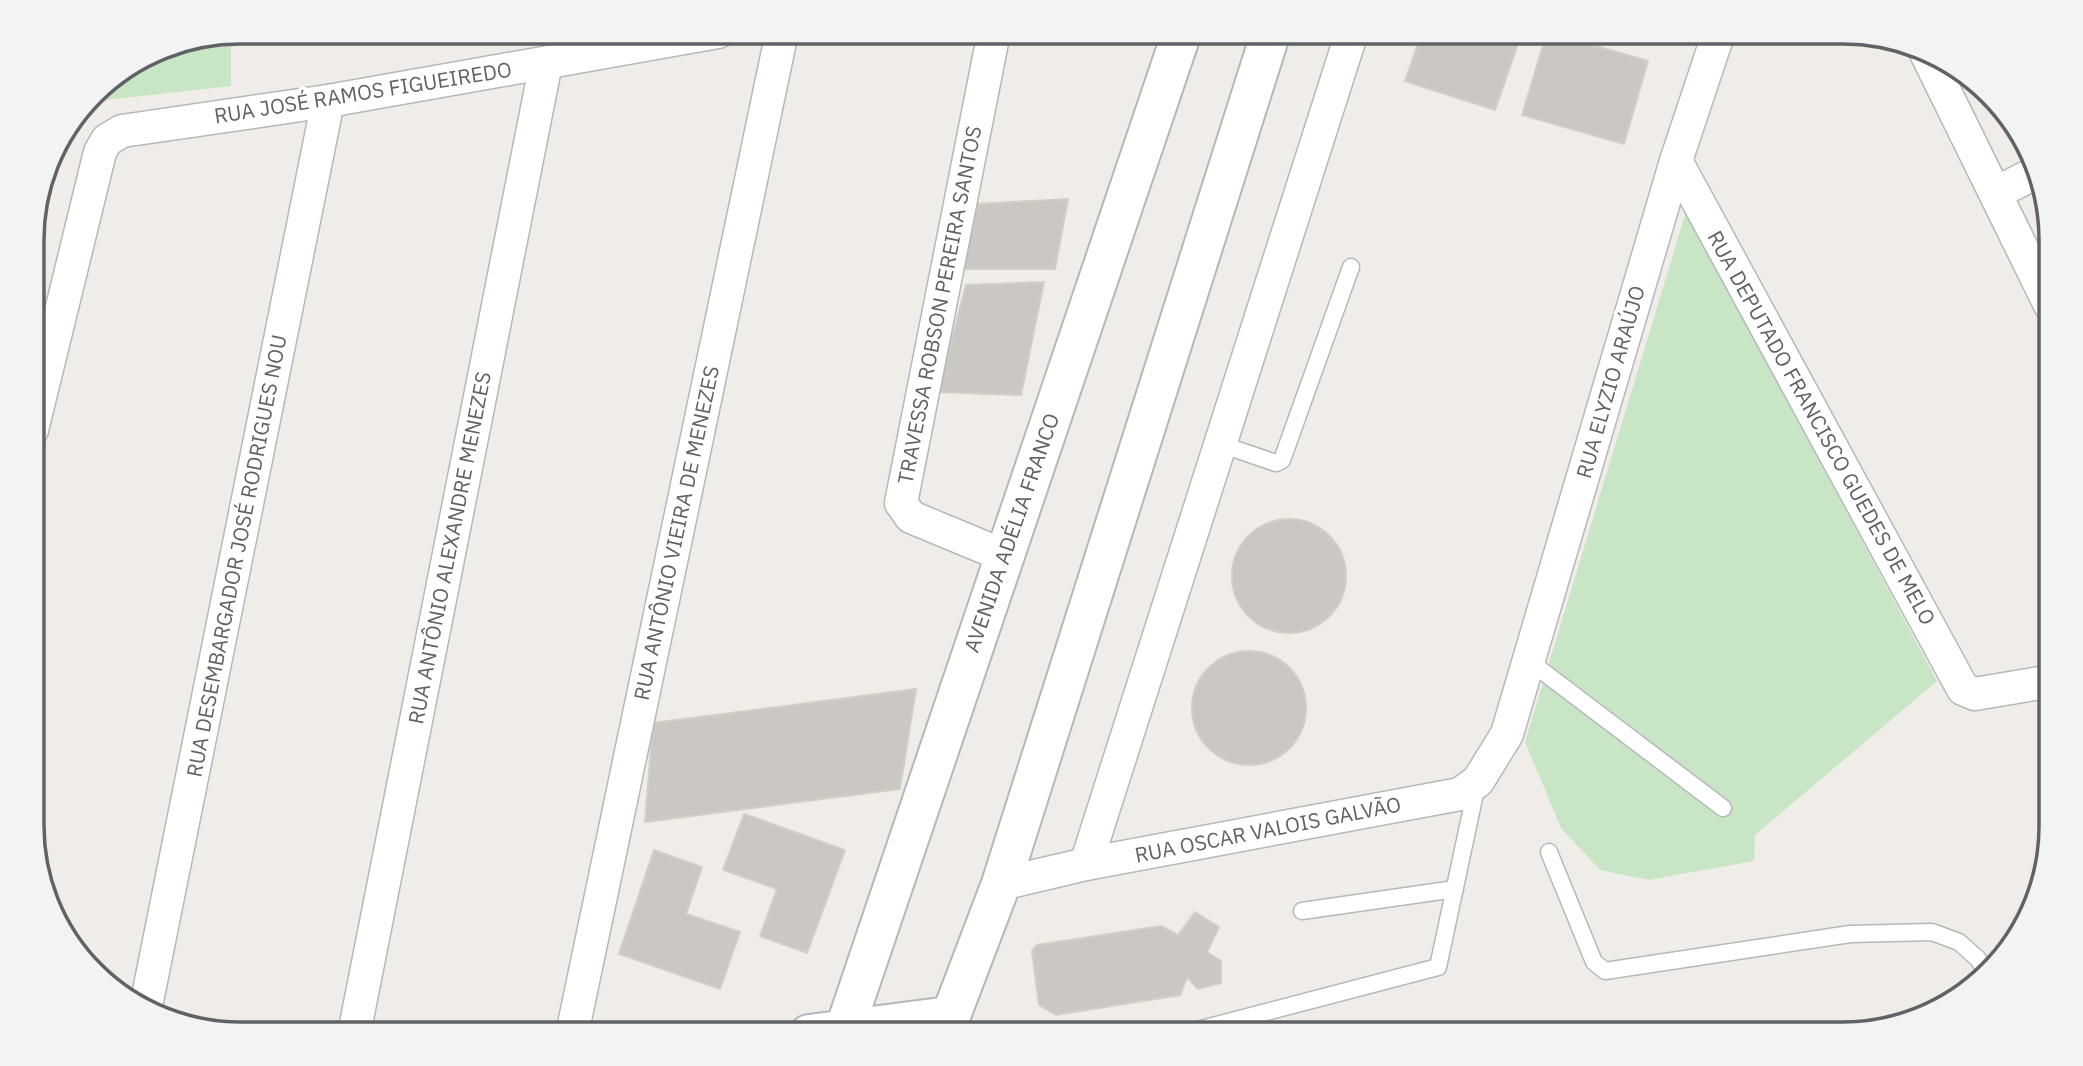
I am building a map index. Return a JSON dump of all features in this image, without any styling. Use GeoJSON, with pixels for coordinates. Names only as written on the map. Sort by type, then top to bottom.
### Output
{"type":"FeatureCollection","features":[{"type":"Feature","properties":{"kind":"main road","name":"AVENIDA ADÉLIA FRANCO"},"geometry":{"type":"LineString","coordinates":[[836,1022],[1004,556],[1178,44]]}},
{"type":"Feature","properties":{"kind":"main road"},"geometry":{"type":"LineString","coordinates":[[947,1022],[964,986],[1001,884],[1267,44]]}},
{"type":"Feature","properties":{"kind":"street","name":"RUA JOSÉ RAMOS FIGUEIREDO"},"geometry":{"type":"LineString","coordinates":[[44,381],[100,152],[107,140],[122,131],[328,101],[649,44]]}},
{"type":"Feature","properties":{"kind":"street","name":"RUA ANTÔNIO VIEIRA DE MENEZES"},"geometry":{"type":"LineString","coordinates":[[575,1022],[779,44]]}},
{"type":"Feature","properties":{"kind":"street","name":"TRAVESSA ROBSON PEREIRA SANTOS"},"geometry":{"type":"LineString","coordinates":[[992,44],[901,503],[911,517],[1004,556]]}},
{"type":"Feature","properties":{"kind":"street"},"geometry":{"type":"LineString","coordinates":[[1086,864],[1348,44]]}},
{"type":"Feature","properties":{"kind":"street","name":"RUA ELYZIO ARAÚJO"},"geometry":{"type":"LineString","coordinates":[[1478,781],[1507,734],[1676,161],[1715,44]]}},
{"type":"Feature","properties":{"kind":"street","name":"RUA ANTÔNIO ALEXANDRE MENEZES"},"geometry":{"type":"LineString","coordinates":[[356,1022],[546,62]]}},
{"type":"Feature","properties":{"kind":"street"},"geometry":{"type":"LineString","coordinates":[[1932,65],[2039,282]]}},
{"type":"Feature","properties":{"kind":"street","name":"RUA DESEMBARGADOR JOSÉ RODRIGUES NOU"},"geometry":{"type":"LineString","coordinates":[[147,999],[328,101]]}},
{"type":"Feature","properties":{"kind":"street","name":"RUA DEPUTADO FRANCISCO GUEDES DE MELO"},"geometry":{"type":"LineString","coordinates":[[1676,161],[1968,693],[2039,683]]}},
{"type":"Feature","properties":{"kind":"street"},"geometry":{"type":"LineString","coordinates":[[1996,193],[2029,176]]}},
{"type":"Feature","properties":{"kind":"street","name":"RUA OSCAR VALOIS GALVÃO"},"geometry":{"type":"LineString","coordinates":[[1001,884],[1086,864],[1460,794],[1478,781]]}},
{"type":"Feature","properties":{"kind":"lane"},"geometry":{"type":"LineString","coordinates":[[1220,444],[1276,463],[1282,460],[1350,267]]}},
{"type":"Feature","properties":{"kind":"lane"},"geometry":{"type":"LineString","coordinates":[[1529,661],[1723,808]]}},
{"type":"Feature","properties":{"kind":"lane"},"geometry":{"type":"LineString","coordinates":[[1229,1022],[1438,967],[1478,781]]}},
{"type":"Feature","properties":{"kind":"lane"},"geometry":{"type":"LineString","coordinates":[[1549,852],[1594,962],[1605,971],[1850,934],[1932,932],[1959,942],[1982,965]]}},
{"type":"Feature","properties":{"kind":"lane"},"geometry":{"type":"LineString","coordinates":[[1303,911],[1455,889]]}},
{"type":"Feature","properties":{"kind":"green space"},"geometry":{"type":"Polygon","coordinates":[[[227,44],[231,44],[231,86],[102,100],[131,77],[153,64],[177,54],[227,44]]]}},
{"type":"Feature","properties":{"kind":"green space"},"geometry":{"type":"Polygon","coordinates":[[[1686,212],[1937,681],[1755,835],[1754,861],[1649,880],[1600,870],[1561,828],[1525,742],[1686,212]]]}},
{"type":"Feature","properties":{"kind":"building"},"geometry":{"type":"Polygon","coordinates":[[[1418,44],[1518,44],[1495,110],[1405,81],[1418,44]]]}},
{"type":"Feature","properties":{"kind":"building"},"geometry":{"type":"Polygon","coordinates":[[[1543,44],[1589,44],[1648,61],[1624,144],[1522,115],[1543,44]]]}},
{"type":"Feature","properties":{"kind":"building"},"geometry":{"type":"Polygon","coordinates":[[[1068,199],[1055,269],[961,269],[976,204],[1068,199]]]}},
{"type":"Feature","properties":{"kind":"building"},"geometry":{"type":"Polygon","coordinates":[[[1044,282],[1021,395],[938,392],[966,285],[1044,282]]]}},
{"type":"Feature","properties":{"kind":"building"},"geometry":{"type":"Polygon","coordinates":[[[1289,519],[1311,523],[1329,536],[1342,554],[1346,576],[1342,598],[1329,616],[1311,629],[1289,633],[1267,629],[1249,616],[1236,598],[1232,576],[1236,554],[1249,536],[1267,523],[1289,519]]]}},
{"type":"Feature","properties":{"kind":"building"},"geometry":{"type":"Polygon","coordinates":[[[1249,651],[1271,655],[1289,668],[1302,686],[1306,708],[1302,730],[1289,748],[1271,761],[1249,765],[1227,761],[1209,748],[1196,730],[1192,708],[1196,686],[1209,668],[1227,655],[1249,651]]]}},
{"type":"Feature","properties":{"kind":"building"},"geometry":{"type":"Polygon","coordinates":[[[916,689],[900,789],[645,822],[653,723],[916,689]]]}},
{"type":"Feature","properties":{"kind":"building"},"geometry":{"type":"Polygon","coordinates":[[[744,814],[845,850],[807,953],[760,936],[777,889],[723,870],[744,814]]]}},
{"type":"Feature","properties":{"kind":"building"},"geometry":{"type":"Polygon","coordinates":[[[654,850],[702,867],[686,914],[740,932],[720,989],[619,954],[654,850]]]}},
{"type":"Feature","properties":{"kind":"building"},"geometry":{"type":"Polygon","coordinates":[[[1195,912],[1219,927],[1207,952],[1221,961],[1221,983],[1198,989],[1187,977],[1180,995],[1056,1015],[1039,1005],[1032,951],[1037,945],[1161,926],[1178,935],[1195,912]]]}}]}
